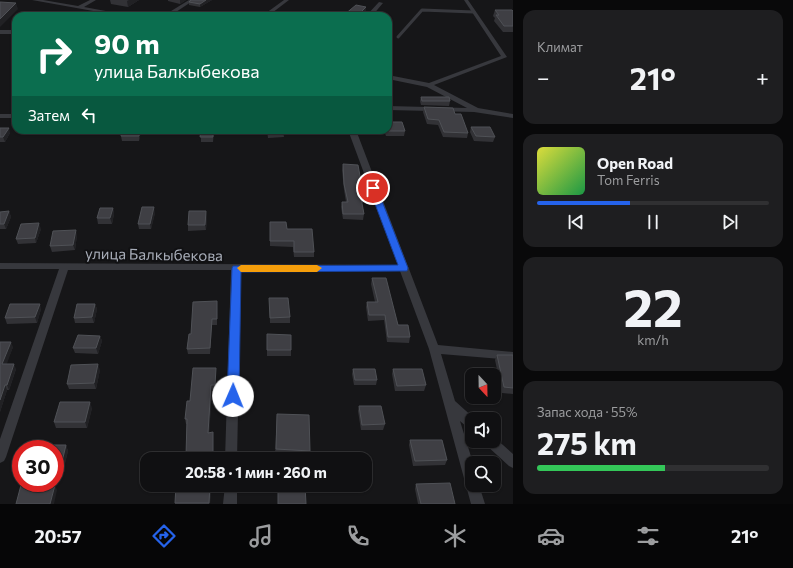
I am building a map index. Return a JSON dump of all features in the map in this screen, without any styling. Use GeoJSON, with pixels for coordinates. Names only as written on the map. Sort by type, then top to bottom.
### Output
{"type":"FeatureCollection","features":[{"type":"Feature","properties":{"kind":"street"},"geometry":{"type":"LineString","coordinates":[[34,0],[108,12]]}},
{"type":"Feature","properties":{"kind":"street"},"geometry":{"type":"LineString","coordinates":[[80,7],[94,0]]}},
{"type":"Feature","properties":{"kind":"street"},"geometry":{"type":"LineString","coordinates":[[172,12],[192,0]]}},
{"type":"Feature","properties":{"kind":"street"},"geometry":{"type":"LineString","coordinates":[[271,12],[288,0]]}},
{"type":"Feature","properties":{"kind":"street"},"geometry":{"type":"LineString","coordinates":[[429,85],[506,56],[466,0]]}},
{"type":"Feature","properties":{"kind":"street"},"geometry":{"type":"LineString","coordinates":[[373,12],[381,3]]}},
{"type":"Feature","properties":{"kind":"street"},"geometry":{"type":"LineString","coordinates":[[0,32],[12,32]]}},
{"type":"Feature","properties":{"kind":"street"},"geometry":{"type":"LineString","coordinates":[[392,78],[429,85],[476,110],[513,116]]}},
{"type":"Feature","properties":{"kind":"street"},"geometry":{"type":"LineString","coordinates":[[392,108],[513,111]]}},
{"type":"Feature","properties":{"kind":"street"},"geometry":{"type":"LineString","coordinates":[[0,116],[12,116]]}},
{"type":"Feature","properties":{"kind":"street"},"geometry":{"type":"LineString","coordinates":[[354,134],[434,349],[465,457]]}},
{"type":"Feature","properties":{"kind":"street","name":"улица Балкыбекова"},"geometry":{"type":"LineString","coordinates":[[0,266],[404,268]]}},
{"type":"Feature","properties":{"kind":"street"},"geometry":{"type":"LineString","coordinates":[[0,457],[64,267]]}},
{"type":"Feature","properties":{"kind":"street"},"geometry":{"type":"LineString","coordinates":[[231,452],[236,268]]}},
{"type":"Feature","properties":{"kind":"street"},"geometry":{"type":"LineString","coordinates":[[434,349],[513,356]]}},
{"type":"Feature","properties":{"kind":"street"},"geometry":{"type":"LineString","coordinates":[[450,404],[465,418]]}},
{"type":"Feature","properties":{"kind":"street"},"geometry":{"type":"LineString","coordinates":[[498,448],[513,462]]}},
{"type":"Feature","properties":{"kind":"street"},"geometry":{"type":"LineString","coordinates":[[230,492],[230,504]]}},
{"type":"Feature","properties":{"kind":"street"},"geometry":{"type":"LineString","coordinates":[[475,492],[478,504]]}},
{"type":"Feature","properties":{"kind":"lane"},"geometry":{"type":"LineString","coordinates":[[398,37],[422,10],[474,12]]}},
{"type":"Feature","properties":{"kind":"building"},"geometry":{"type":"Polygon","coordinates":[[[191,0],[206,0],[200,4],[189,2],[191,0]]]}},
{"type":"Feature","properties":{"kind":"building"},"geometry":{"type":"Polygon","coordinates":[[[0,2],[16,3],[0,19],[0,2]]]}},
{"type":"Feature","properties":{"kind":"building"},"geometry":{"type":"Polygon","coordinates":[[[356,5],[366,7],[361,12],[348,12],[356,5]]]}},
{"type":"Feature","properties":{"kind":"building"},"geometry":{"type":"Polygon","coordinates":[[[495,10],[512,10],[513,26],[504,26],[496,15],[499,15],[495,10]]]}},
{"type":"Feature","properties":{"kind":"building"},"geometry":{"type":"Polygon","coordinates":[[[421,97],[449,97],[450,101],[422,101],[421,97]]]}},
{"type":"Feature","properties":{"kind":"building"},"geometry":{"type":"Polygon","coordinates":[[[424,107],[453,108],[455,114],[461,114],[468,133],[444,132],[439,120],[428,119],[424,107]]]}},
{"type":"Feature","properties":{"kind":"building"},"geometry":{"type":"Polygon","coordinates":[[[392,122],[402,122],[405,131],[392,131],[392,122]]]}},
{"type":"Feature","properties":{"kind":"building"},"geometry":{"type":"Polygon","coordinates":[[[471,127],[490,127],[495,137],[476,136],[471,127]]]}},
{"type":"Feature","properties":{"kind":"building"},"geometry":{"type":"Polygon","coordinates":[[[0,128],[9,128],[3,137],[0,137],[0,128]]]}},
{"type":"Feature","properties":{"kind":"building"},"geometry":{"type":"Polygon","coordinates":[[[121,134],[139,134],[139,136],[121,136],[121,134]]]}},
{"type":"Feature","properties":{"kind":"building"},"geometry":{"type":"Polygon","coordinates":[[[200,134],[213,134],[213,137],[200,137],[200,134]]]}},
{"type":"Feature","properties":{"kind":"building"},"geometry":{"type":"Polygon","coordinates":[[[343,164],[358,165],[364,198],[361,198],[364,214],[343,214],[342,202],[348,202],[344,184],[343,164]]]}},
{"type":"Feature","properties":{"kind":"building"},"geometry":{"type":"Polygon","coordinates":[[[142,207],[154,207],[150,224],[138,224],[142,207]]]}},
{"type":"Feature","properties":{"kind":"building"},"geometry":{"type":"Polygon","coordinates":[[[100,208],[113,208],[110,218],[97,218],[100,208]]]}},
{"type":"Feature","properties":{"kind":"building"},"geometry":{"type":"Polygon","coordinates":[[[9,211],[4,224],[0,224],[0,212],[9,211]]]}},
{"type":"Feature","properties":{"kind":"building"},"geometry":{"type":"Polygon","coordinates":[[[189,211],[206,211],[205,225],[188,225],[189,211]]]}},
{"type":"Feature","properties":{"kind":"building"},"geometry":{"type":"Polygon","coordinates":[[[270,222],[286,222],[287,229],[312,229],[314,252],[294,252],[294,241],[270,241],[270,222]]]}},
{"type":"Feature","properties":{"kind":"building"},"geometry":{"type":"Polygon","coordinates":[[[39,223],[35,238],[16,239],[21,224],[39,223]]]}},
{"type":"Feature","properties":{"kind":"building"},"geometry":{"type":"Polygon","coordinates":[[[76,230],[73,245],[50,246],[53,231],[76,230]]]}},
{"type":"Feature","properties":{"kind":"building"},"geometry":{"type":"Polygon","coordinates":[[[372,278],[386,278],[398,325],[408,325],[410,337],[388,337],[385,315],[369,315],[367,302],[378,302],[372,278]]]}},
{"type":"Feature","properties":{"kind":"building"},"geometry":{"type":"Polygon","coordinates":[[[269,298],[288,298],[290,317],[270,318],[269,298]]]}},
{"type":"Feature","properties":{"kind":"building"},"geometry":{"type":"Polygon","coordinates":[[[217,301],[217,319],[212,319],[210,348],[187,349],[189,334],[191,334],[193,302],[217,301]]]}},
{"type":"Feature","properties":{"kind":"building"},"geometry":{"type":"Polygon","coordinates":[[[10,304],[40,304],[35,317],[5,318],[10,304]]]}},
{"type":"Feature","properties":{"kind":"building"},"geometry":{"type":"Polygon","coordinates":[[[77,304],[95,304],[92,317],[74,318],[77,304]]]}},
{"type":"Feature","properties":{"kind":"building"},"geometry":{"type":"Polygon","coordinates":[[[267,334],[291,335],[291,350],[267,350],[267,334]]]}},
{"type":"Feature","properties":{"kind":"building"},"geometry":{"type":"Polygon","coordinates":[[[78,335],[100,336],[96,348],[73,348],[78,335]]]}},
{"type":"Feature","properties":{"kind":"building"},"geometry":{"type":"Polygon","coordinates":[[[0,342],[11,342],[2,364],[14,364],[0,400],[0,342]]]}},
{"type":"Feature","properties":{"kind":"building"},"geometry":{"type":"Polygon","coordinates":[[[497,355],[513,355],[513,388],[504,387],[497,355]]]}},
{"type":"Feature","properties":{"kind":"building"},"geometry":{"type":"Polygon","coordinates":[[[98,364],[94,383],[67,384],[71,365],[98,364]]]}},
{"type":"Feature","properties":{"kind":"building"},"geometry":{"type":"Polygon","coordinates":[[[193,368],[216,368],[215,385],[211,385],[208,433],[213,432],[213,452],[186,452],[187,419],[185,419],[187,401],[190,401],[193,368]]]}},
{"type":"Feature","properties":{"kind":"building"},"geometry":{"type":"Polygon","coordinates":[[[353,369],[375,369],[377,380],[355,380],[353,369]]]}},
{"type":"Feature","properties":{"kind":"building"},"geometry":{"type":"Polygon","coordinates":[[[393,369],[422,369],[426,385],[397,386],[393,369]]]}},
{"type":"Feature","properties":{"kind":"building"},"geometry":{"type":"Polygon","coordinates":[[[60,402],[90,402],[85,422],[54,422],[60,402]]]}},
{"type":"Feature","properties":{"kind":"building"},"geometry":{"type":"Polygon","coordinates":[[[359,406],[381,406],[385,424],[362,425],[359,406]]]}},
{"type":"Feature","properties":{"kind":"building"},"geometry":{"type":"Polygon","coordinates":[[[277,414],[309,415],[310,451],[276,449],[277,414]]]}},
{"type":"Feature","properties":{"kind":"building"},"geometry":{"type":"Polygon","coordinates":[[[410,440],[442,440],[447,460],[415,461],[410,440]]]}},
{"type":"Feature","properties":{"kind":"building"},"geometry":{"type":"Polygon","coordinates":[[[450,483],[455,504],[421,504],[416,484],[450,483]]]}},
{"type":"Feature","properties":{"kind":"building"},"geometry":{"type":"Polygon","coordinates":[[[19,492],[53,492],[50,504],[16,504],[19,492]]]}},
{"type":"Feature","properties":{"kind":"building"},"geometry":{"type":"Polygon","coordinates":[[[176,492],[210,492],[209,503],[175,503],[176,492]]]}},
{"type":"Feature","properties":{"kind":"building"},"geometry":{"type":"Polygon","coordinates":[[[278,492],[305,492],[306,504],[278,504],[278,492]]]}},
{"type":"Feature","properties":{"kind":"slow traffic"},"geometry":{"type":"LineString","coordinates":[[241,268],[317,268]]}},
{"type":"Feature","properties":{"kind":"route"},"geometry":{"type":"LineString","coordinates":[[233,396],[236,268],[404,268],[373,188]]}}]}
